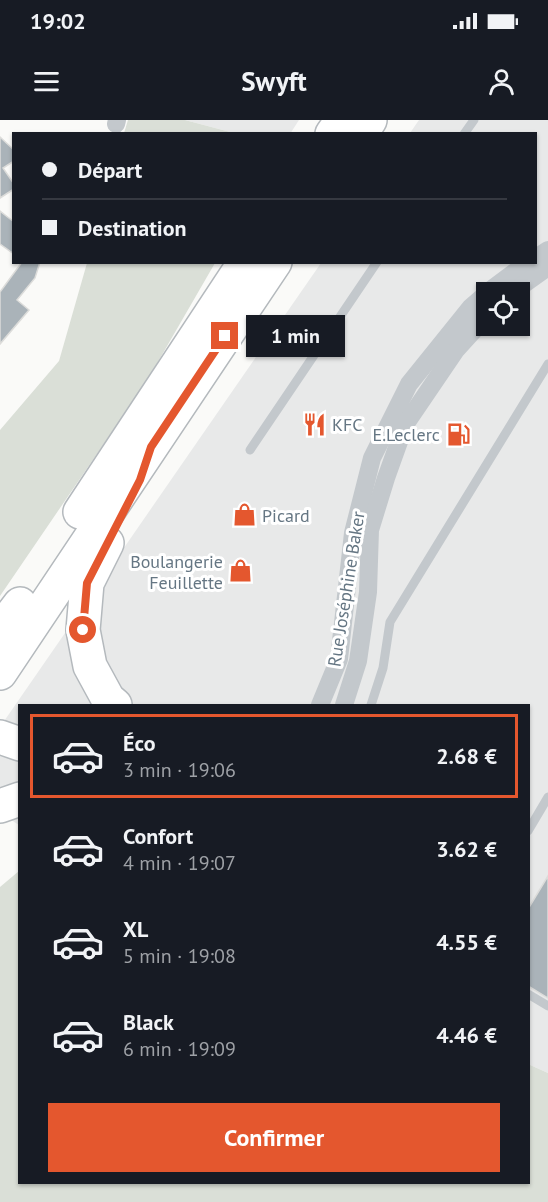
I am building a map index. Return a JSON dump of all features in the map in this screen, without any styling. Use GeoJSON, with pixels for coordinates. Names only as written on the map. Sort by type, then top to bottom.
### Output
{"type":"FeatureCollection","features":[{"type":"Feature","properties":{"kind":"highway"},"geometry":{"type":"LineString","coordinates":[[0,632],[244,264]]}},
{"type":"Feature","properties":{"kind":"highway"},"geometry":{"type":"LineString","coordinates":[[0,673],[274,264]]}},
{"type":"Feature","properties":{"kind":"highway"},"geometry":{"type":"LineString","coordinates":[[114,704],[108,699],[90,666],[83,630],[87,583],[140,480],[151,447]]}},
{"type":"Feature","properties":{"kind":"highway"},"geometry":{"type":"LineString","coordinates":[[0,806],[18,800]]}},
{"type":"Feature","properties":{"kind":"street","name":"Rue Joséphine Baker"},"geometry":{"type":"LineString","coordinates":[[502,282],[525,264]]}},
{"type":"Feature","properties":{"kind":"street"},"geometry":{"type":"LineString","coordinates":[[527,282],[548,267]]}},
{"type":"Feature","properties":{"kind":"street","name":"Rue Joséphine Baker"},"geometry":{"type":"LineString","coordinates":[[320,704],[339,659],[353,532],[372,458],[409,384],[476,303]]}},
{"type":"Feature","properties":{"kind":"street","name":"Rue Joséphine Baker"},"geometry":{"type":"LineString","coordinates":[[344,704],[358,661],[368,592],[370,530],[386,478],[405,425],[456,350],[476,328]]}},
{"type":"Feature","properties":{"kind":"lane"},"geometry":{"type":"LineString","coordinates":[[250,450],[376,264]]}},
{"type":"Feature","properties":{"kind":"lane"},"geometry":{"type":"LineString","coordinates":[[371,704],[382,668],[390,622],[548,364]]}},
{"type":"Feature","properties":{"kind":"lane"},"geometry":{"type":"LineString","coordinates":[[530,828],[548,797]]}},
{"type":"Feature","properties":{"kind":"lane"},"geometry":{"type":"LineString","coordinates":[[530,995],[548,1006]]}},
{"type":"Feature","properties":{"kind":"shaded area"},"geometry":{"type":"Polygon","coordinates":[[[128,120],[185,120],[230,132],[124,132],[128,120]]]}},
{"type":"Feature","properties":{"kind":"shaded area"},"geometry":{"type":"Polygon","coordinates":[[[185,120],[299,120],[291,132],[230,132],[185,120]]]}},
{"type":"Feature","properties":{"kind":"shaded area"},"geometry":{"type":"Polygon","coordinates":[[[419,120],[548,120],[548,1073],[530,1065],[530,704],[18,704],[18,824],[0,813],[0,727],[320,264],[537,264],[537,132],[411,132],[419,120]]]}},
{"type":"Feature","properties":{"kind":"shaded area"},"geometry":{"type":"Polygon","coordinates":[[[87,264],[214,264],[148,379],[0,596],[0,430],[59,361],[87,264]]]}},
{"type":"Feature","properties":{"kind":"shaded area"},"geometry":{"type":"Polygon","coordinates":[[[18,872],[18,1184],[530,1184],[530,1065],[548,1073],[548,1202],[0,1202],[0,887],[18,872]]]}},
{"type":"Feature","properties":{"kind":"building"},"geometry":{"type":"Polygon","coordinates":[[[0,137],[12,148],[12,162],[3,168],[12,181],[12,190],[0,198],[0,137]]]}},
{"type":"Feature","properties":{"kind":"building"},"geometry":{"type":"Polygon","coordinates":[[[0,211],[12,220],[12,253],[0,244],[0,211]]]}},
{"type":"Feature","properties":{"kind":"building"},"geometry":{"type":"Polygon","coordinates":[[[21,264],[39,264],[35,278],[17,300],[29,310],[0,344],[0,292],[21,264]]]}},
{"type":"Feature","properties":{"kind":"building"},"geometry":{"type":"Polygon","coordinates":[[[548,876],[548,998],[530,987],[530,906],[548,876]]]}},
{"type":"Feature","properties":{"kind":"place","name":"KFC"},"geometry":{"type":"Point","coordinates":[314,424]}},
{"type":"Feature","properties":{"kind":"place","name":"E.Leclerc"},"geometry":{"type":"Point","coordinates":[458,434]}},
{"type":"Feature","properties":{"kind":"place","name":"Picard"},"geometry":{"type":"Point","coordinates":[244,515]}},
{"type":"Feature","properties":{"kind":"place","name":"Boulangerie Feuillette"},"geometry":{"type":"Point","coordinates":[241,571]}},
{"type":"Feature","properties":{"kind":"route"},"geometry":{"type":"LineString","coordinates":[[83,630],[87,583],[140,480],[151,447],[225,336]]}}]}
